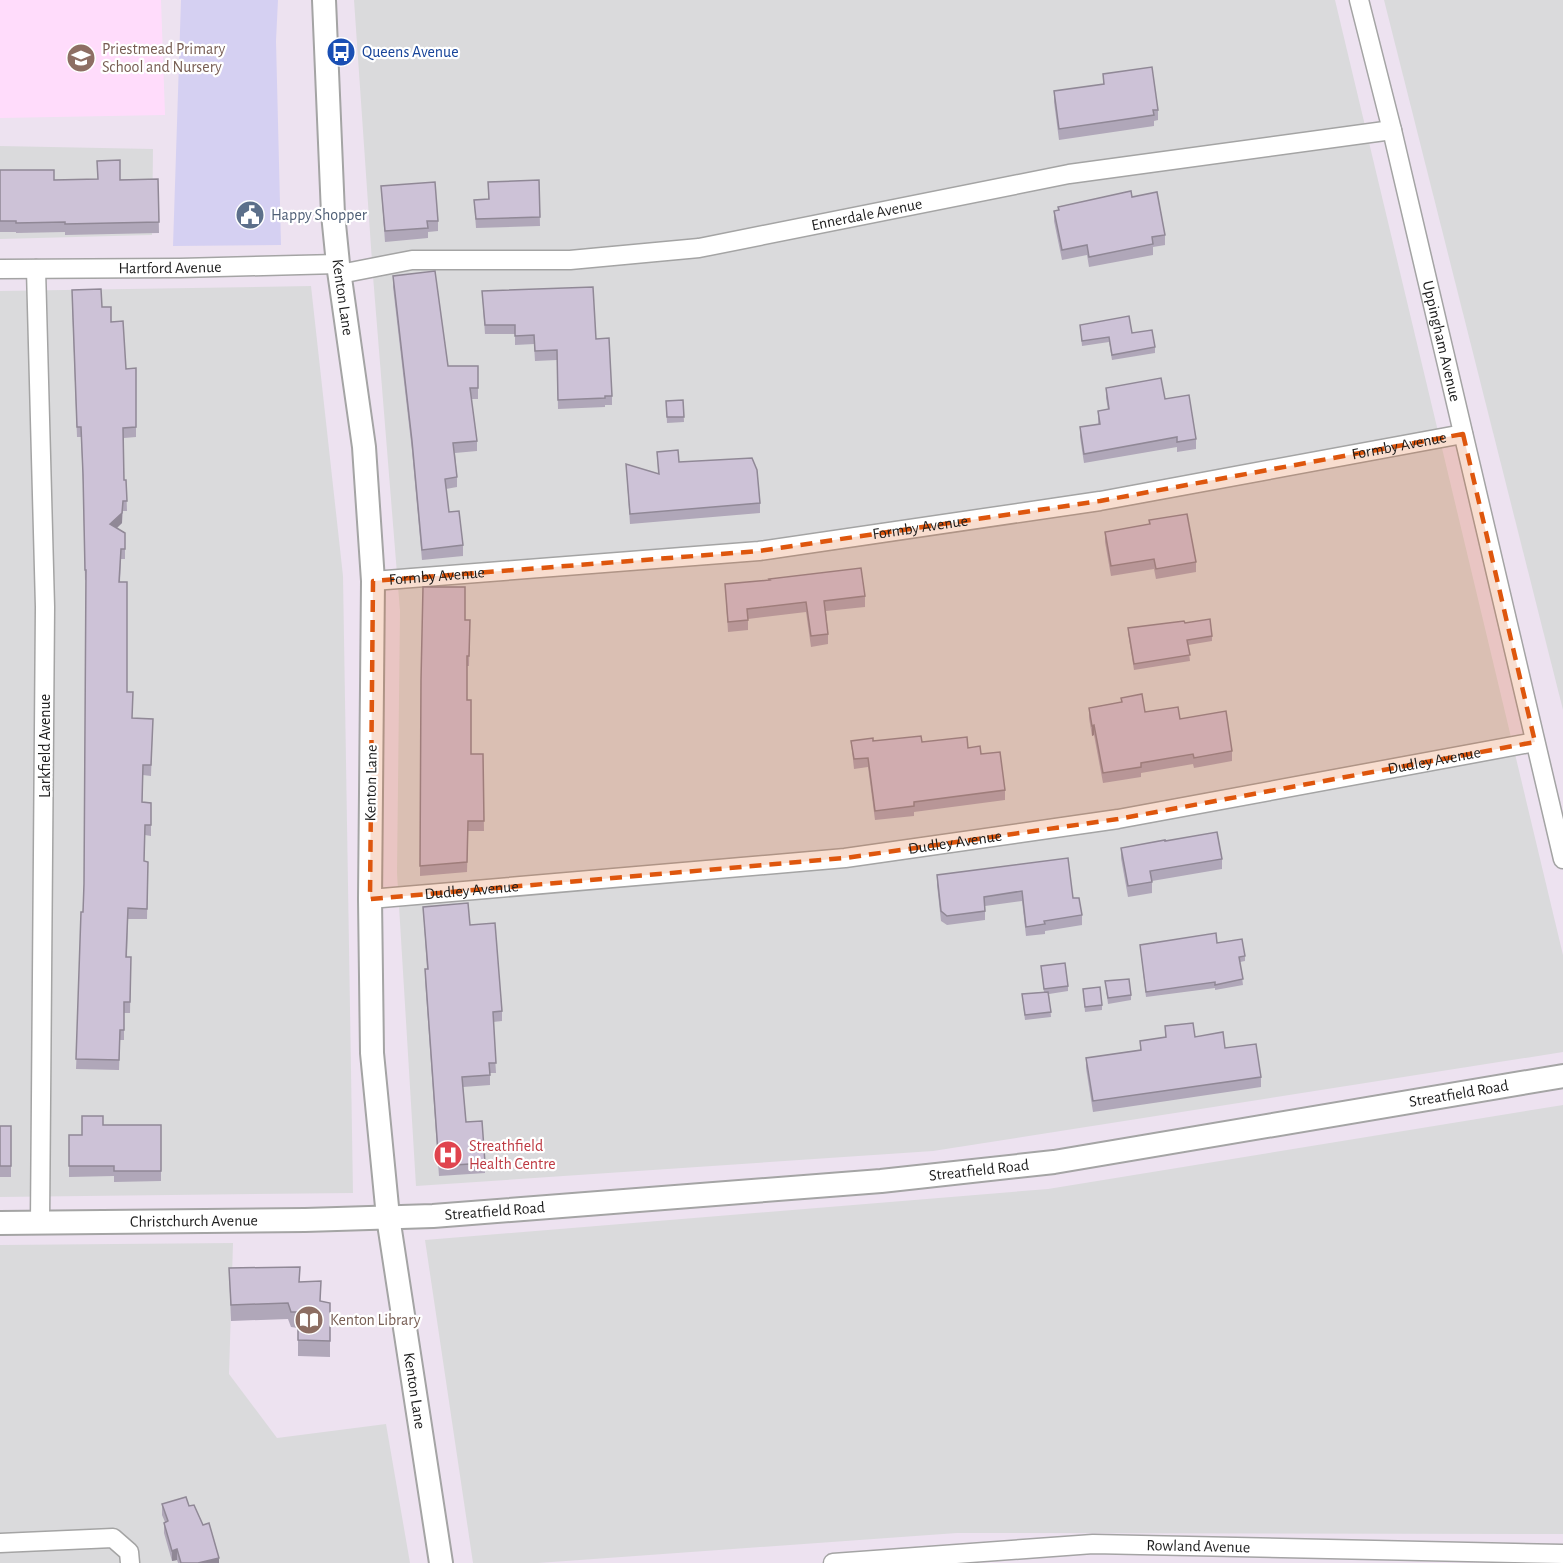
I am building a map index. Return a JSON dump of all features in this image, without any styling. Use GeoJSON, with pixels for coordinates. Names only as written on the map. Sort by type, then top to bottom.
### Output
{"type":"FeatureCollection","features":[{"type":"Feature","properties":{"kind":"street","name":"Kenton Lane"},"geometry":{"type":"LineString","coordinates":[[324,0],[333,214],[364,447],[374,580],[370,899],[372,1053],[388,1217],[441,1563]]}},
{"type":"Feature","properties":{"kind":"street","name":"Uppingham Avenue"},"geometry":{"type":"LineString","coordinates":[[1359,0],[1392,130],[1563,859]]}},
{"type":"Feature","properties":{"kind":"street","name":"Ennerdale Avenue"},"geometry":{"type":"LineString","coordinates":[[339,269],[412,260],[570,260],[699,248],[1069,174],[1392,130]]}},
{"type":"Feature","properties":{"kind":"street","name":"Larkfield Avenue"},"geometry":{"type":"LineString","coordinates":[[36,268],[45,607],[40,1223]]}},
{"type":"Feature","properties":{"kind":"street","name":"Hartford Avenue"},"geometry":{"type":"LineString","coordinates":[[0,269],[339,269]]}},
{"type":"Feature","properties":{"kind":"street","name":"Formby Avenue"},"geometry":{"type":"LineString","coordinates":[[374,580],[759,551],[1100,501],[1463,434]]}},
{"type":"Feature","properties":{"kind":"street","name":"Dudley Avenue"},"geometry":{"type":"LineString","coordinates":[[370,899],[845,858],[1118,819],[1535,742]]}},
{"type":"Feature","properties":{"kind":"street","name":"Streatfield Road"},"geometry":{"type":"LineString","coordinates":[[388,1217],[433,1216],[881,1181],[1054,1162],[1563,1076]]}},
{"type":"Feature","properties":{"kind":"street","name":"Christchurch Avenue"},"geometry":{"type":"LineString","coordinates":[[0,1223],[388,1217]]}},
{"type":"Feature","properties":{"kind":"street"},"geometry":{"type":"LineString","coordinates":[[0,1543],[113,1538],[129,1552],[130,1563]]}},
{"type":"Feature","properties":{"kind":"street","name":"Rowland Avenue"},"geometry":{"type":"LineString","coordinates":[[833,1563],[1094,1544],[1563,1554]]}},
{"type":"Feature","properties":{"kind":"highlighted area"},"geometry":{"type":"Polygon","coordinates":[[[1463,434],[1535,742],[1118,819],[845,858],[370,899],[373,581],[759,551],[1100,501],[1463,434]]]}},
{"type":"Feature","properties":{"kind":"shaded area","name":"Priestmead Primary School and Nursery"},"geometry":{"type":"Polygon","coordinates":[[[0,0],[161,0],[165,115],[0,118],[0,0]]]}},
{"type":"Feature","properties":{"kind":"shaded area"},"geometry":{"type":"Polygon","coordinates":[[[181,0],[278,0],[276,41],[281,245],[173,246],[181,0]]]}},
{"type":"Feature","properties":{"kind":"shaded area"},"geometry":{"type":"Polygon","coordinates":[[[354,0],[1335,0],[1563,955],[1563,1052],[933,1151],[416,1186],[397,873],[400,611],[354,0]]]}},
{"type":"Feature","properties":{"kind":"shaded area"},"geometry":{"type":"Polygon","coordinates":[[[1384,0],[1563,0],[1563,710],[1384,0]]]}},
{"type":"Feature","properties":{"kind":"shaded area"},"geometry":{"type":"Polygon","coordinates":[[[0,146],[153,149],[152,235],[0,239],[0,146]]]}},
{"type":"Feature","properties":{"kind":"shaded area"},"geometry":{"type":"Polygon","coordinates":[[[311,286],[343,576],[353,1193],[0,1197],[0,291],[311,286]]]}},
{"type":"Feature","properties":{"kind":"shaded area"},"geometry":{"type":"Polygon","coordinates":[[[1563,1105],[1563,1534],[957,1533],[538,1563],[473,1563],[425,1240],[1048,1189],[1563,1105]]]}},
{"type":"Feature","properties":{"kind":"shaded area"},"geometry":{"type":"Polygon","coordinates":[[[233,1243],[229,1374],[277,1438],[386,1424],[410,1563],[0,1563],[0,1245],[233,1243]]]}},
{"type":"Feature","properties":{"kind":"building"},"geometry":{"type":"Polygon","coordinates":[[[1152,67],[1158,110],[1153,110],[1154,115],[1059,129],[1054,91],[1104,84],[1103,74],[1152,67]]]}},
{"type":"Feature","properties":{"kind":"building"},"geometry":{"type":"Polygon","coordinates":[[[120,160],[120,180],[158,179],[159,222],[65,224],[65,222],[0,221],[0,170],[54,170],[54,180],[98,179],[97,161],[120,160]]]}},
{"type":"Feature","properties":{"kind":"building"},"geometry":{"type":"Polygon","coordinates":[[[539,180],[540,217],[476,219],[474,200],[489,199],[488,182],[539,180]]]}},
{"type":"Feature","properties":{"kind":"building"},"geometry":{"type":"Polygon","coordinates":[[[435,182],[438,221],[427,221],[428,228],[385,231],[381,186],[435,182]]]}},
{"type":"Feature","properties":{"kind":"building"},"geometry":{"type":"Polygon","coordinates":[[[1131,191],[1132,197],[1157,192],[1165,235],[1152,237],[1153,244],[1089,257],[1087,245],[1062,250],[1054,211],[1059,210],[1058,207],[1131,191]]]}},
{"type":"Feature","properties":{"kind":"building"},"geometry":{"type":"Polygon","coordinates":[[[435,271],[448,366],[478,366],[478,388],[470,388],[477,441],[453,443],[457,477],[445,479],[449,512],[459,511],[463,545],[422,550],[393,276],[435,271]]]}},
{"type":"Feature","properties":{"kind":"building"},"geometry":{"type":"Polygon","coordinates":[[[593,287],[596,339],[609,338],[612,396],[558,400],[557,350],[535,351],[534,335],[515,336],[515,325],[485,325],[482,291],[593,287]]]}},
{"type":"Feature","properties":{"kind":"building"},"geometry":{"type":"Polygon","coordinates":[[[101,289],[102,307],[111,307],[111,322],[123,321],[126,369],[136,368],[136,427],[123,428],[124,480],[126,480],[127,501],[123,501],[122,513],[110,524],[125,533],[125,549],[121,549],[119,582],[127,582],[127,692],[133,692],[132,718],[153,719],[151,765],[143,765],[142,802],[151,803],[151,825],[145,825],[144,861],[148,862],[147,909],[128,908],[126,957],[131,957],[130,1002],[124,1002],[124,1030],[120,1030],[119,1060],[76,1059],[84,884],[86,570],[81,427],[77,427],[72,290],[101,289]]]}},
{"type":"Feature","properties":{"kind":"building"},"geometry":{"type":"Polygon","coordinates":[[[1129,316],[1132,333],[1152,330],[1155,347],[1112,355],[1109,337],[1082,341],[1080,325],[1129,316]]]}},
{"type":"Feature","properties":{"kind":"building"},"geometry":{"type":"Polygon","coordinates":[[[1161,378],[1165,399],[1189,395],[1196,439],[1177,442],[1177,437],[1084,454],[1080,427],[1100,424],[1098,411],[1109,409],[1106,388],[1161,378]]]}},
{"type":"Feature","properties":{"kind":"building"},"geometry":{"type":"Polygon","coordinates":[[[683,400],[684,417],[667,417],[666,401],[683,400]]]}},
{"type":"Feature","properties":{"kind":"building"},"geometry":{"type":"Polygon","coordinates":[[[678,450],[679,462],[752,458],[757,470],[760,503],[630,514],[626,464],[659,474],[657,452],[678,450]]]}},
{"type":"Feature","properties":{"kind":"building"},"geometry":{"type":"Polygon","coordinates":[[[1187,514],[1196,562],[1156,569],[1154,559],[1111,566],[1105,532],[1150,524],[1149,520],[1187,514]]]}},
{"type":"Feature","properties":{"kind":"building"},"geometry":{"type":"Polygon","coordinates":[[[861,568],[865,596],[824,601],[828,634],[811,636],[806,602],[747,609],[748,620],[728,622],[725,584],[861,568]]]}},
{"type":"Feature","properties":{"kind":"building"},"geometry":{"type":"Polygon","coordinates":[[[423,587],[465,587],[465,620],[470,620],[467,700],[471,700],[471,754],[483,754],[484,821],[468,821],[467,862],[420,866],[421,680],[423,587]]]}},
{"type":"Feature","properties":{"kind":"building"},"geometry":{"type":"Polygon","coordinates":[[[1210,619],[1212,636],[1187,640],[1190,655],[1134,664],[1128,628],[1210,619]]]}},
{"type":"Feature","properties":{"kind":"building"},"geometry":{"type":"Polygon","coordinates":[[[1142,694],[1145,712],[1178,707],[1180,719],[1226,711],[1232,751],[1194,758],[1193,754],[1141,763],[1141,767],[1103,773],[1089,708],[1122,702],[1121,698],[1142,694]]]}},
{"type":"Feature","properties":{"kind":"building"},"geometry":{"type":"Polygon","coordinates":[[[921,736],[922,742],[967,737],[968,748],[980,746],[981,754],[1000,752],[1005,790],[914,802],[914,806],[875,811],[868,758],[854,759],[851,741],[921,736]]]}},
{"type":"Feature","properties":{"kind":"building"},"geometry":{"type":"Polygon","coordinates":[[[1217,832],[1222,859],[1150,871],[1152,882],[1128,886],[1121,848],[1217,832]]]}},
{"type":"Feature","properties":{"kind":"building"},"geometry":{"type":"Polygon","coordinates":[[[1068,858],[1073,898],[1079,898],[1082,915],[1044,921],[1045,924],[1026,927],[1022,891],[984,897],[985,911],[947,916],[941,911],[937,875],[1068,858]]]}},
{"type":"Feature","properties":{"kind":"building"},"geometry":{"type":"Polygon","coordinates":[[[468,903],[470,925],[495,923],[502,1011],[493,1012],[496,1063],[489,1063],[490,1075],[462,1077],[466,1122],[482,1121],[485,1163],[439,1166],[425,969],[428,969],[423,907],[468,903]]]}},
{"type":"Feature","properties":{"kind":"building"},"geometry":{"type":"Polygon","coordinates":[[[1216,933],[1217,943],[1242,939],[1245,956],[1239,957],[1243,979],[1215,985],[1215,982],[1146,992],[1140,945],[1216,933]]]}},
{"type":"Feature","properties":{"kind":"building"},"geometry":{"type":"Polygon","coordinates":[[[1065,963],[1068,986],[1044,989],[1041,966],[1065,963]]]}},
{"type":"Feature","properties":{"kind":"building"},"geometry":{"type":"Polygon","coordinates":[[[1129,979],[1131,995],[1108,998],[1105,981],[1129,979]]]}},
{"type":"Feature","properties":{"kind":"building"},"geometry":{"type":"Polygon","coordinates":[[[1100,987],[1102,1005],[1085,1007],[1083,989],[1100,987]]]}},
{"type":"Feature","properties":{"kind":"building"},"geometry":{"type":"Polygon","coordinates":[[[1048,992],[1051,1012],[1025,1015],[1022,994],[1048,992]]]}},
{"type":"Feature","properties":{"kind":"building"},"geometry":{"type":"Polygon","coordinates":[[[1193,1023],[1195,1037],[1223,1032],[1225,1048],[1256,1044],[1261,1077],[1093,1101],[1086,1058],[1141,1050],[1140,1041],[1166,1037],[1165,1026],[1193,1023]]]}},
{"type":"Feature","properties":{"kind":"building"},"geometry":{"type":"Polygon","coordinates":[[[82,1116],[103,1116],[103,1125],[161,1125],[161,1171],[114,1171],[114,1166],[69,1166],[69,1135],[82,1135],[82,1116]]]}},
{"type":"Feature","properties":{"kind":"building"},"geometry":{"type":"Polygon","coordinates":[[[0,1126],[11,1126],[11,1166],[0,1166],[0,1126]]]}},
{"type":"Feature","properties":{"kind":"building","name":"Kenton Library"},"geometry":{"type":"Polygon","coordinates":[[[300,1267],[299,1282],[321,1281],[320,1301],[330,1303],[330,1341],[298,1340],[298,1312],[291,1312],[288,1303],[231,1305],[229,1268],[300,1267]]]}},
{"type":"Feature","properties":{"kind":"building"},"geometry":{"type":"Polygon","coordinates":[[[186,1497],[189,1506],[194,1505],[203,1525],[209,1523],[219,1558],[198,1563],[181,1563],[177,1549],[172,1551],[164,1523],[168,1521],[162,1504],[186,1497]]]}},
{"type":"Feature","properties":{"kind":"place","name":"Queens Avenue"},"geometry":{"type":"Point","coordinates":[341,52]}},
{"type":"Feature","properties":{"kind":"place","name":"Priestmead Primary School and Nursery"},"geometry":{"type":"Point","coordinates":[81,58]}},
{"type":"Feature","properties":{"kind":"place","name":"Happy Shopper"},"geometry":{"type":"Point","coordinates":[250,215]}},
{"type":"Feature","properties":{"kind":"place","name":"Streathfield Health Centre"},"geometry":{"type":"Point","coordinates":[448,1155]}},
{"type":"Feature","properties":{"kind":"place","name":"Kenton Library"},"geometry":{"type":"Point","coordinates":[309,1320]}}]}
